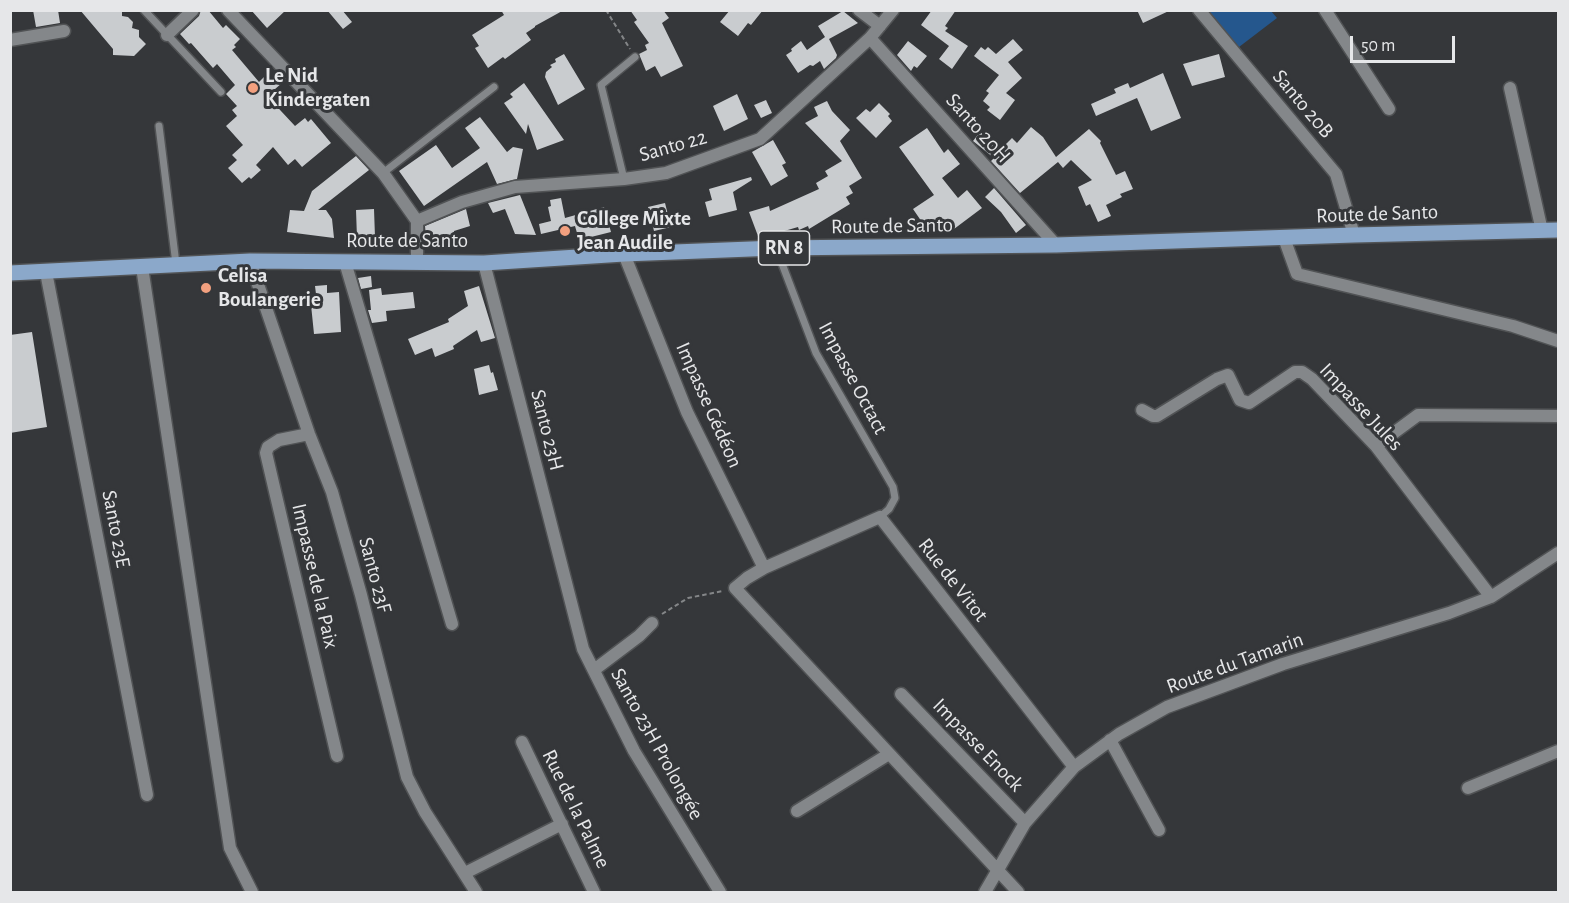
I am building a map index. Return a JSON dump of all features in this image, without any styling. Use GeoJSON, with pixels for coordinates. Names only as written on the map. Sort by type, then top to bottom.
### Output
{"type":"FeatureCollection","features":[{"type":"Feature","properties":{"kind":"main road","name":"Route de Santo"},"geometry":{"type":"LineString","coordinates":[[10,273],[250,261],[484,262],[776,248],[1056,245],[1558,230]]}},
{"type":"Feature","properties":{"kind":"street"},"geometry":{"type":"LineString","coordinates":[[167,35],[193,10]]}},
{"type":"Feature","properties":{"kind":"street"},"geometry":{"type":"LineString","coordinates":[[860,10],[880,26]]}},
{"type":"Feature","properties":{"kind":"street","name":"Santo 22"},"geometry":{"type":"LineString","coordinates":[[417,221],[462,202],[515,187],[624,179],[666,173],[760,139],[870,38],[893,10]]}},
{"type":"Feature","properties":{"kind":"street","name":"Santo 20B"},"geometry":{"type":"LineString","coordinates":[[1199,10],[1336,174],[1354,235]]}},
{"type":"Feature","properties":{"kind":"street"},"geometry":{"type":"LineString","coordinates":[[1325,10],[1389,109]]}},
{"type":"Feature","properties":{"kind":"street"},"geometry":{"type":"LineString","coordinates":[[232,12],[383,173],[417,221],[417,263]]}},
{"type":"Feature","properties":{"kind":"street"},"geometry":{"type":"LineString","coordinates":[[10,40],[64,31]]}},
{"type":"Feature","properties":{"kind":"street","name":"Santo 20H"},"geometry":{"type":"LineString","coordinates":[[870,38],[1056,245]]}},
{"type":"Feature","properties":{"kind":"street"},"geometry":{"type":"LineString","coordinates":[[1510,88],[1542,231]]}},
{"type":"Feature","properties":{"kind":"street"},"geometry":{"type":"LineString","coordinates":[[1284,238],[1297,274],[1514,326],[1558,341]]}},
{"type":"Feature","properties":{"kind":"street","name":"Impasse Gédéon"},"geometry":{"type":"LineString","coordinates":[[624,254],[687,412],[764,568]]}},
{"type":"Feature","properties":{"kind":"street","name":"Santo 23F"},"geometry":{"type":"LineString","coordinates":[[250,261],[309,434],[332,492],[361,595],[407,777],[424,812],[476,892]]}},
{"type":"Feature","properties":{"kind":"street"},"geometry":{"type":"LineString","coordinates":[[345,262],[452,624]]}},
{"type":"Feature","properties":{"kind":"street","name":"Santo 23H"},"geometry":{"type":"LineString","coordinates":[[484,262],[572,608]]}},
{"type":"Feature","properties":{"kind":"street"},"geometry":{"type":"LineString","coordinates":[[142,267],[230,848],[252,892]]}},
{"type":"Feature","properties":{"kind":"street","name":"Santo 23E"},"geometry":{"type":"LineString","coordinates":[[46,272],[147,795]]}},
{"type":"Feature","properties":{"kind":"street","name":"Impasse Jules"},"geometry":{"type":"LineString","coordinates":[[1142,410],[1156,416],[1217,379],[1228,375],[1240,400],[1249,403],[1295,372],[1302,372],[1312,379],[1376,446],[1491,597]]}},
{"type":"Feature","properties":{"kind":"street"},"geometry":{"type":"LineString","coordinates":[[1376,446],[1418,415],[1558,416]]}},
{"type":"Feature","properties":{"kind":"street","name":"Impasse de la Paix"},"geometry":{"type":"LineString","coordinates":[[309,434],[279,440],[268,447],[266,453],[337,756]]}},
{"type":"Feature","properties":{"kind":"street"},"geometry":{"type":"LineString","coordinates":[[880,517],[764,568],[735,588],[1018,892]]}},
{"type":"Feature","properties":{"kind":"street","name":"Rue de Vitot"},"geometry":{"type":"LineString","coordinates":[[880,517],[1074,767]]}},
{"type":"Feature","properties":{"kind":"street","name":"Route du Tamarin"},"geometry":{"type":"LineString","coordinates":[[985,892],[1025,823],[1074,767],[1110,740],[1167,707],[1283,664],[1449,613],[1491,597],[1558,553]]}},
{"type":"Feature","properties":{"kind":"street","name":"Santo 23H Prolongée"},"geometry":{"type":"LineString","coordinates":[[572,608],[583,648],[633,751],[720,892]]}},
{"type":"Feature","properties":{"kind":"street"},"geometry":{"type":"LineString","coordinates":[[594,670],[656,619]]}},
{"type":"Feature","properties":{"kind":"street","name":"Impasse Enock"},"geometry":{"type":"LineString","coordinates":[[902,694],[1025,823]]}},
{"type":"Feature","properties":{"kind":"street"},"geometry":{"type":"LineString","coordinates":[[1110,740],[1159,830]]}},
{"type":"Feature","properties":{"kind":"street","name":"Rue de la Palme"},"geometry":{"type":"LineString","coordinates":[[522,742],[594,892]]}},
{"type":"Feature","properties":{"kind":"street"},"geometry":{"type":"LineString","coordinates":[[1468,788],[1558,751]]}},
{"type":"Feature","properties":{"kind":"street"},"geometry":{"type":"LineString","coordinates":[[797,811],[890,754]]}},
{"type":"Feature","properties":{"kind":"street"},"geometry":{"type":"LineString","coordinates":[[465,873],[562,824]]}},
{"type":"Feature","properties":{"kind":"lane"},"geometry":{"type":"LineString","coordinates":[[144,10],[221,92]]}},
{"type":"Feature","properties":{"kind":"lane"},"geometry":{"type":"LineString","coordinates":[[624,179],[601,85],[635,57]]}},
{"type":"Feature","properties":{"kind":"lane"},"geometry":{"type":"LineString","coordinates":[[383,173],[494,87]]}},
{"type":"Feature","properties":{"kind":"lane"},"geometry":{"type":"LineString","coordinates":[[159,126],[177,266]]}},
{"type":"Feature","properties":{"kind":"lane","name":"Impasse Octact"},"geometry":{"type":"LineString","coordinates":[[776,248],[816,353],[893,487],[895,498],[889,509],[880,517]]}},
{"type":"Feature","properties":{"kind":"path"},"geometry":{"type":"LineString","coordinates":[[606,10],[635,57]]}},
{"type":"Feature","properties":{"kind":"path"},"geometry":{"type":"LineString","coordinates":[[656,619],[688,598],[735,588]]}},
{"type":"Feature","properties":{"kind":"shaded area"},"geometry":{"type":"Polygon","coordinates":[[[1208,11],[1271,11],[1277,18],[1239,47],[1208,11]]]}},
{"type":"Feature","properties":{"kind":"building"},"geometry":{"type":"Polygon","coordinates":[[[33,10],[58,10],[60,23],[36,27],[33,10]]]}},
{"type":"Feature","properties":{"kind":"building"},"geometry":{"type":"Polygon","coordinates":[[[80,10],[122,10],[122,16],[128,17],[133,22],[132,28],[139,30],[139,37],[146,44],[134,56],[113,55],[113,49],[80,10]]]}},
{"type":"Feature","properties":{"kind":"building"},"geometry":{"type":"Polygon","coordinates":[[[201,10],[208,10],[223,28],[226,25],[240,39],[232,50],[259,82],[267,74],[270,78],[274,74],[282,83],[267,96],[295,126],[305,118],[308,122],[311,119],[331,143],[302,167],[295,159],[288,165],[273,147],[256,165],[261,170],[251,179],[249,177],[242,183],[228,168],[237,160],[232,155],[243,145],[226,126],[237,116],[232,110],[237,106],[226,94],[235,85],[217,64],[213,68],[180,34],[199,16],[201,10]]]}},
{"type":"Feature","properties":{"kind":"building"},"geometry":{"type":"Polygon","coordinates":[[[251,10],[286,10],[267,28],[251,10]]]}},
{"type":"Feature","properties":{"kind":"building"},"geometry":{"type":"Polygon","coordinates":[[[327,10],[342,10],[352,22],[343,29],[327,10]]]}},
{"type":"Feature","properties":{"kind":"building"},"geometry":{"type":"Polygon","coordinates":[[[501,10],[564,10],[535,26],[526,33],[531,40],[488,68],[475,48],[479,46],[472,35],[504,15],[501,10]]]}},
{"type":"Feature","properties":{"kind":"building"},"geometry":{"type":"Polygon","coordinates":[[[630,10],[663,10],[669,18],[662,23],[683,66],[661,77],[655,66],[646,71],[639,54],[647,50],[645,45],[649,43],[634,22],[637,20],[630,10]]]}},
{"type":"Feature","properties":{"kind":"building"},"geometry":{"type":"Polygon","coordinates":[[[730,10],[763,10],[751,25],[748,23],[738,36],[720,22],[730,10]]]}},
{"type":"Feature","properties":{"kind":"building"},"geometry":{"type":"Polygon","coordinates":[[[932,10],[956,10],[945,26],[948,28],[945,31],[968,46],[952,69],[939,59],[949,46],[921,25],[932,10]]]}},
{"type":"Feature","properties":{"kind":"building"},"geometry":{"type":"Polygon","coordinates":[[[1137,10],[1171,10],[1143,23],[1137,10]]]}},
{"type":"Feature","properties":{"kind":"building"},"geometry":{"type":"Polygon","coordinates":[[[843,11],[858,23],[829,39],[837,55],[836,58],[824,69],[820,61],[798,73],[786,55],[801,41],[807,50],[825,37],[818,26],[843,11]]]}},
{"type":"Feature","properties":{"kind":"building"},"geometry":{"type":"Polygon","coordinates":[[[1013,39],[1023,50],[1008,62],[1022,78],[1006,93],[1015,100],[1000,120],[987,110],[990,107],[983,101],[989,93],[986,91],[999,75],[974,56],[981,47],[985,50],[988,47],[996,54],[1013,39]]]}},
{"type":"Feature","properties":{"kind":"building"},"geometry":{"type":"Polygon","coordinates":[[[908,41],[927,56],[917,68],[914,66],[911,71],[897,55],[908,41]]]}},
{"type":"Feature","properties":{"kind":"building"},"geometry":{"type":"Polygon","coordinates":[[[564,54],[585,89],[558,105],[545,77],[546,72],[552,67],[550,65],[564,54]]]}},
{"type":"Feature","properties":{"kind":"building"},"geometry":{"type":"Polygon","coordinates":[[[1219,54],[1225,77],[1192,86],[1183,64],[1219,54]]]}},
{"type":"Feature","properties":{"kind":"building"},"geometry":{"type":"Polygon","coordinates":[[[1163,73],[1181,118],[1151,131],[1137,98],[1096,116],[1091,104],[1116,93],[1114,89],[1128,83],[1130,88],[1163,73]]]}},
{"type":"Feature","properties":{"kind":"building"},"geometry":{"type":"Polygon","coordinates":[[[524,83],[564,140],[537,150],[528,124],[526,134],[504,103],[513,97],[510,94],[524,83]]]}},
{"type":"Feature","properties":{"kind":"building"},"geometry":{"type":"Polygon","coordinates":[[[737,94],[748,119],[724,131],[713,106],[737,94]]]}},
{"type":"Feature","properties":{"kind":"building"},"geometry":{"type":"Polygon","coordinates":[[[766,100],[772,113],[761,118],[754,105],[766,100]]]}},
{"type":"Feature","properties":{"kind":"building"},"geometry":{"type":"Polygon","coordinates":[[[827,101],[832,111],[850,130],[840,141],[862,178],[849,186],[853,193],[846,197],[850,204],[809,229],[808,226],[799,230],[798,227],[758,236],[749,212],[769,206],[770,211],[819,189],[816,183],[828,176],[825,171],[842,161],[805,123],[818,116],[814,107],[827,101]]]}},
{"type":"Feature","properties":{"kind":"building"},"geometry":{"type":"Polygon","coordinates":[[[879,103],[890,114],[888,116],[892,121],[876,138],[856,118],[866,109],[870,112],[879,103]]]}},
{"type":"Feature","properties":{"kind":"building"},"geometry":{"type":"Polygon","coordinates":[[[480,117],[507,152],[513,147],[523,149],[517,179],[497,184],[487,162],[424,206],[399,171],[436,145],[452,168],[480,148],[465,128],[480,117]]]}},
{"type":"Feature","properties":{"kind":"building"},"geometry":{"type":"Polygon","coordinates":[[[1031,127],[1043,137],[1056,157],[1089,129],[1101,141],[1116,175],[1125,171],[1133,189],[1120,194],[1122,197],[1106,205],[1111,216],[1098,222],[1090,204],[1086,206],[1078,187],[1092,180],[1071,160],[1063,168],[1058,162],[1020,193],[991,161],[994,158],[973,141],[980,132],[1002,148],[1012,138],[1017,143],[1031,127]]]}},
{"type":"Feature","properties":{"kind":"building"},"geometry":{"type":"Polygon","coordinates":[[[927,128],[944,153],[948,149],[960,164],[942,178],[958,198],[967,190],[982,208],[950,232],[926,228],[913,209],[934,195],[899,147],[927,128]]]}},
{"type":"Feature","properties":{"kind":"building"},"geometry":{"type":"Polygon","coordinates":[[[773,140],[786,163],[782,165],[788,176],[771,186],[752,152],[773,140]]]}},
{"type":"Feature","properties":{"kind":"building"},"geometry":{"type":"Polygon","coordinates":[[[356,156],[369,170],[318,210],[326,210],[332,219],[334,238],[287,232],[290,210],[304,211],[312,191],[356,156]]]}},
{"type":"Feature","properties":{"kind":"building"},"geometry":{"type":"Polygon","coordinates":[[[751,177],[752,180],[733,192],[737,210],[709,217],[705,202],[712,200],[709,189],[751,177]]]}},
{"type":"Feature","properties":{"kind":"building"},"geometry":{"type":"Polygon","coordinates":[[[994,188],[1026,225],[1016,233],[1001,212],[985,197],[994,188]]]}},
{"type":"Feature","properties":{"kind":"building"},"geometry":{"type":"Polygon","coordinates":[[[520,195],[536,235],[515,234],[505,209],[493,213],[488,203],[520,195]]]}},
{"type":"Feature","properties":{"kind":"building"},"geometry":{"type":"Polygon","coordinates":[[[561,198],[565,218],[604,207],[611,232],[579,240],[575,226],[541,234],[539,224],[551,221],[548,207],[551,206],[550,200],[561,198]]]}},
{"type":"Feature","properties":{"kind":"building"},"geometry":{"type":"Polygon","coordinates":[[[665,203],[671,227],[654,231],[648,207],[665,203]]]}},
{"type":"Feature","properties":{"kind":"building"},"geometry":{"type":"Polygon","coordinates":[[[374,209],[375,237],[357,238],[356,210],[374,209]]]}},
{"type":"Feature","properties":{"kind":"building"},"geometry":{"type":"Polygon","coordinates":[[[466,209],[470,226],[454,231],[454,236],[426,237],[425,226],[466,209]]]}},
{"type":"Feature","properties":{"kind":"building"},"geometry":{"type":"Polygon","coordinates":[[[371,276],[372,287],[361,289],[358,278],[371,276]]]}},
{"type":"Feature","properties":{"kind":"building"},"geometry":{"type":"Polygon","coordinates":[[[327,285],[327,293],[339,292],[341,332],[314,334],[310,295],[316,294],[315,286],[327,285]]]}},
{"type":"Feature","properties":{"kind":"building"},"geometry":{"type":"Polygon","coordinates":[[[479,286],[495,338],[481,342],[477,330],[453,346],[454,349],[435,357],[432,348],[415,355],[408,339],[449,322],[448,319],[468,306],[464,291],[479,286]]]}},
{"type":"Feature","properties":{"kind":"building"},"geometry":{"type":"Polygon","coordinates":[[[381,288],[382,295],[413,292],[415,308],[386,311],[387,321],[372,323],[368,310],[371,310],[369,290],[381,288]]]}},
{"type":"Feature","properties":{"kind":"building"},"geometry":{"type":"Polygon","coordinates":[[[32,332],[47,427],[10,433],[10,335],[32,332]]]}},
{"type":"Feature","properties":{"kind":"building"},"geometry":{"type":"Polygon","coordinates":[[[489,365],[498,390],[479,395],[474,369],[489,365]]]}},
{"type":"Feature","properties":{"kind":"place","name":"Le Nid Kindergaten"},"geometry":{"type":"Point","coordinates":[253,88]}},
{"type":"Feature","properties":{"kind":"place","name":"College Mixte Jean Audile"},"geometry":{"type":"Point","coordinates":[565,231]}},
{"type":"Feature","properties":{"kind":"place","name":"Celisa Boulangerie"},"geometry":{"type":"Point","coordinates":[206,288]}}]}
